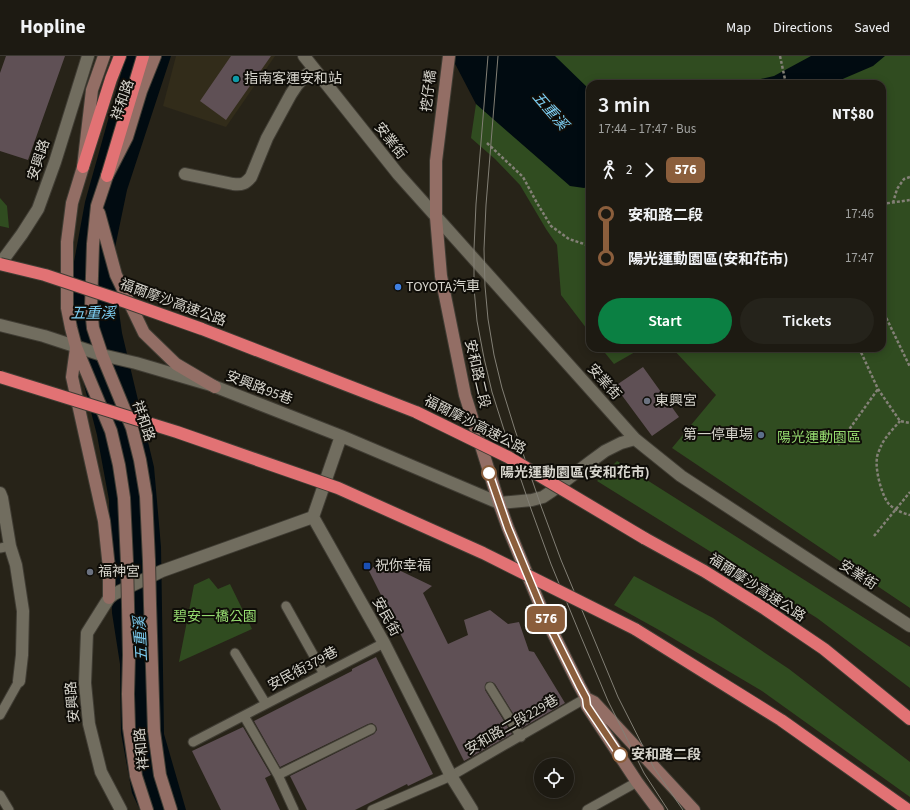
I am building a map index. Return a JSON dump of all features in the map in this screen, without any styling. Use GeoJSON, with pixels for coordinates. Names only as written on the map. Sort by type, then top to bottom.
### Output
{"type":"FeatureCollection","features":[{"type":"Feature","properties":{"kind":"highway"},"geometry":{"type":"LineString","coordinates":[[84,168],[111,79],[120,56]]}},
{"type":"Feature","properties":{"kind":"highway"},"geometry":{"type":"LineString","coordinates":[[108,176],[143,56]]}},
{"type":"Feature","properties":{"kind":"highway","name":"福爾摩沙高速公路"},"geometry":{"type":"LineString","coordinates":[[0,264],[45,275],[202,329],[416,412],[508,457],[644,538],[704,571],[765,609],[824,650],[910,719]]}},
{"type":"Feature","properties":{"kind":"highway"},"geometry":{"type":"LineString","coordinates":[[0,377],[177,432],[338,488],[483,553],[635,630],[781,720],[908,810]]}},
{"type":"Feature","properties":{"kind":"main road","name":"祥和路"},"geometry":{"type":"LineString","coordinates":[[104,56],[92,90],[84,168],[72,203],[67,242],[67,308],[76,347],[111,431],[120,465],[124,498],[127,551],[129,728],[136,776],[147,810]]}},
{"type":"Feature","properties":{"kind":"main road","name":"祥和路"},"geometry":{"type":"LineString","coordinates":[[155,56],[141,91],[127,137],[108,176],[97,206],[93,244],[91,308],[93,328],[112,381],[132,428],[140,460],[146,496],[154,731],[160,775],[171,810]]}},
{"type":"Feature","properties":{"kind":"main road","name":"挖仔橋"},"geometry":{"type":"LineString","coordinates":[[439,131],[449,56]]}},
{"type":"Feature","properties":{"kind":"main road","name":"安和路二段"},"geometry":{"type":"LineString","coordinates":[[439,131],[435,170],[436,217],[441,276],[465,394],[499,503],[545,617],[586,698],[587,706],[637,782],[658,810]]}},
{"type":"Feature","properties":{"kind":"main road"},"geometry":{"type":"LineString","coordinates":[[97,206],[116,274],[144,333],[176,364],[215,387]]}},
{"type":"Feature","properties":{"kind":"main road"},"geometry":{"type":"LineString","coordinates":[[76,347],[72,377],[104,521],[112,596]]}},
{"type":"Feature","properties":{"kind":"main road","name":"安和路二段"},"geometry":{"type":"LineString","coordinates":[[586,698],[594,702],[694,810]]}},
{"type":"Feature","properties":{"kind":"street","name":"安興路"},"geometry":{"type":"LineString","coordinates":[[0,264],[38,209],[55,162],[88,56]]}},
{"type":"Feature","properties":{"kind":"street","name":"安業街"},"geometry":{"type":"LineString","coordinates":[[304,56],[398,174],[635,439],[681,476],[910,626]]}},
{"type":"Feature","properties":{"kind":"street"},"geometry":{"type":"LineString","coordinates":[[185,174],[233,184],[247,182],[251,177],[267,138],[291,94],[305,76],[314,69]]}},
{"type":"Feature","properties":{"kind":"street","name":"安興路95巷"},"geometry":{"type":"LineString","coordinates":[[0,325],[44,336],[76,347],[136,363],[215,387],[341,436],[499,503]]}},
{"type":"Feature","properties":{"kind":"street"},"geometry":{"type":"LineString","coordinates":[[112,596],[162,570],[312,517],[341,436]]}},
{"type":"Feature","properties":{"kind":"street"},"geometry":{"type":"LineString","coordinates":[[499,503],[532,500],[543,497],[605,451],[621,443],[635,439]]}},
{"type":"Feature","properties":{"kind":"street"},"geometry":{"type":"LineString","coordinates":[[0,493],[2,498],[5,547],[16,565],[23,611],[22,655],[19,681]]}},
{"type":"Feature","properties":{"kind":"street","name":"安民街"},"geometry":{"type":"LineString","coordinates":[[312,517],[384,643],[451,776],[472,810]]}},
{"type":"Feature","properties":{"kind":"street","name":"安興路"},"geometry":{"type":"LineString","coordinates":[[112,596],[87,633],[85,683],[90,724],[101,772],[121,810]]}},
{"type":"Feature","properties":{"kind":"lane"},"geometry":{"type":"LineString","coordinates":[[286,606],[324,674]]}},
{"type":"Feature","properties":{"kind":"lane","name":"安民街379巷"},"geometry":{"type":"LineString","coordinates":[[235,653],[266,704],[384,643]]}},
{"type":"Feature","properties":{"kind":"lane"},"geometry":{"type":"LineString","coordinates":[[0,715],[19,681]]}},
{"type":"Feature","properties":{"kind":"lane"},"geometry":{"type":"LineString","coordinates":[[490,687],[521,737]]}},
{"type":"Feature","properties":{"kind":"lane","name":"安和路二段229巷"},"geometry":{"type":"LineString","coordinates":[[374,810],[451,776],[521,737],[586,698]]}},
{"type":"Feature","properties":{"kind":"lane"},"geometry":{"type":"LineString","coordinates":[[193,742],[266,704]]}},
{"type":"Feature","properties":{"kind":"lane"},"geometry":{"type":"LineString","coordinates":[[244,716],[278,775],[294,810]]}},
{"type":"Feature","properties":{"kind":"lane"},"geometry":{"type":"LineString","coordinates":[[278,775],[371,730]]}},
{"type":"Feature","properties":{"kind":"lane"},"geometry":{"type":"LineString","coordinates":[[587,810],[637,782]]}},
{"type":"Feature","properties":{"kind":"lane"},"geometry":{"type":"LineString","coordinates":[[0,795],[9,810]]}},
{"type":"Feature","properties":{"kind":"path"},"geometry":{"type":"LineString","coordinates":[[780,56],[785,80]]}},
{"type":"Feature","properties":{"kind":"path"},"geometry":{"type":"LineString","coordinates":[[487,143],[523,177],[536,203],[551,226],[569,239],[586,245]]}},
{"type":"Feature","properties":{"kind":"path"},"geometry":{"type":"LineString","coordinates":[[893,203],[897,189],[904,178],[910,177]]}},
{"type":"Feature","properties":{"kind":"path"},"geometry":{"type":"LineString","coordinates":[[886,204],[910,200]]}},
{"type":"Feature","properties":{"kind":"path"},"geometry":{"type":"LineString","coordinates":[[886,317],[910,367]]}},
{"type":"Feature","properties":{"kind":"path"},"geometry":{"type":"LineString","coordinates":[[861,352],[878,389],[900,421],[910,423]]}},
{"type":"Feature","properties":{"kind":"path"},"geometry":{"type":"LineString","coordinates":[[838,445],[878,389]]}},
{"type":"Feature","properties":{"kind":"path"},"geometry":{"type":"LineString","coordinates":[[900,421],[882,444],[877,458],[878,474],[881,490],[888,503],[896,509],[910,515]]}},
{"type":"Feature","properties":{"kind":"path"},"geometry":{"type":"LineString","coordinates":[[874,536],[910,492]]}},
{"type":"Feature","properties":{"kind":"shaded area"},"geometry":{"type":"Polygon","coordinates":[[[176,56],[275,56],[226,127],[163,106],[176,56]]]}},
{"type":"Feature","properties":{"kind":"green space","name":"陽光運動園區"},"geometry":{"type":"Polygon","coordinates":[[[483,56],[910,56],[910,608],[672,448],[716,395],[676,352],[886,352],[886,80],[586,80],[586,328],[561,295],[557,245],[520,185],[495,159],[471,138],[483,56]]]}},
{"type":"Feature","properties":{"kind":"green space"},"geometry":{"type":"Polygon","coordinates":[[[0,198],[7,206],[9,228],[0,226],[0,198]]]}},
{"type":"Feature","properties":{"kind":"green space"},"geometry":{"type":"Polygon","coordinates":[[[604,352],[635,352],[614,364],[604,352]]]}},
{"type":"Feature","properties":{"kind":"green space"},"geometry":{"type":"Polygon","coordinates":[[[617,461],[910,647],[910,688],[817,618],[597,481],[617,461]]]}},
{"type":"Feature","properties":{"kind":"green space"},"geometry":{"type":"Polygon","coordinates":[[[634,576],[713,618],[789,669],[910,762],[910,797],[762,691],[614,605],[634,576]]]}},
{"type":"Feature","properties":{"kind":"green space","name":"碧安一橋公園"},"geometry":{"type":"Polygon","coordinates":[[[209,578],[218,589],[230,584],[252,629],[179,662],[194,585],[209,578]]]}},
{"type":"Feature","properties":{"kind":"water","name":"五重溪"},"geometry":{"type":"Polygon","coordinates":[[[126,56],[171,56],[127,190],[112,262],[122,333],[154,467],[161,547],[164,734],[186,810],[140,810],[132,793],[121,733],[120,664],[112,613],[109,500],[97,435],[65,311],[85,202],[126,56]]]}},
{"type":"Feature","properties":{"kind":"water","name":"五重溪"},"geometry":{"type":"Polygon","coordinates":[[[451,56],[555,56],[586,86],[586,187],[570,186],[476,104],[451,56]]]}},
{"type":"Feature","properties":{"kind":"water"},"geometry":{"type":"Polygon","coordinates":[[[811,56],[885,56],[873,66],[840,80],[756,80],[774,76],[811,56]]]}},
{"type":"Feature","properties":{"kind":"building"},"geometry":{"type":"Polygon","coordinates":[[[6,56],[65,56],[28,160],[0,151],[0,73],[6,56]]]}},
{"type":"Feature","properties":{"kind":"building","name":"指南客運安和站"},"geometry":{"type":"Polygon","coordinates":[[[231,56],[271,56],[226,120],[200,101],[231,56]]]}},
{"type":"Feature","properties":{"kind":"building","name":"東興宮"},"geometry":{"type":"Polygon","coordinates":[[[643,367],[679,417],[652,436],[615,386],[643,367]]]}},
{"type":"Feature","properties":{"kind":"building"},"geometry":{"type":"Polygon","coordinates":[[[380,561],[432,586],[423,593],[448,644],[468,635],[464,620],[490,610],[508,624],[519,622],[529,651],[534,652],[565,703],[522,728],[495,684],[492,682],[487,682],[485,685],[485,690],[512,734],[464,761],[369,571],[380,561]]]}},
{"type":"Feature","properties":{"kind":"building"},"geometry":{"type":"Polygon","coordinates":[[[376,657],[433,774],[408,786],[407,784],[355,810],[307,810],[290,776],[374,734],[377,730],[376,726],[372,723],[368,724],[280,767],[254,721],[352,671],[352,669],[376,657]]]}},
{"type":"Feature","properties":{"kind":"building"},"geometry":{"type":"Polygon","coordinates":[[[243,727],[271,775],[265,778],[280,810],[221,810],[192,751],[243,727]]]}},
{"type":"Feature","properties":{"kind":"tram line"},"geometry":{"type":"LineString","coordinates":[[488,56],[476,204],[474,288],[477,321],[492,392],[551,564],[608,701],[644,773],[668,810]]}},
{"type":"Feature","properties":{"kind":"tram line"},"geometry":{"type":"LineString","coordinates":[[498,56],[484,249],[488,319],[494,355],[502,388],[541,506],[561,560],[618,697],[654,768],[683,810]]}},
{"type":"Feature","properties":{"kind":"bus line","name":"576"},"geometry":{"type":"LineString","coordinates":[[489,473],[508,528],[545,617],[586,698],[587,706],[620,755]]}},
{"type":"Feature","properties":{"kind":"place","name":"指南客運安和站"},"geometry":{"type":"Point","coordinates":[236,79]}},
{"type":"Feature","properties":{"kind":"place","name":"TOYOTA汽車"},"geometry":{"type":"Point","coordinates":[398,287]}},
{"type":"Feature","properties":{"kind":"place","name":"東興宮"},"geometry":{"type":"Point","coordinates":[647,401]}},
{"type":"Feature","properties":{"kind":"place","name":"第一停車場"},"geometry":{"type":"Point","coordinates":[761,435]}},
{"type":"Feature","properties":{"kind":"place","name":"陽光運動園區(安和花市)"},"geometry":{"type":"Point","coordinates":[489,473]}},
{"type":"Feature","properties":{"kind":"place","name":"祝你幸福"},"geometry":{"type":"Point","coordinates":[367,566]}},
{"type":"Feature","properties":{"kind":"place","name":"福神宮"},"geometry":{"type":"Point","coordinates":[90,572]}},
{"type":"Feature","properties":{"kind":"place","name":"安和路二段"},"geometry":{"type":"Point","coordinates":[620,755]}}]}
